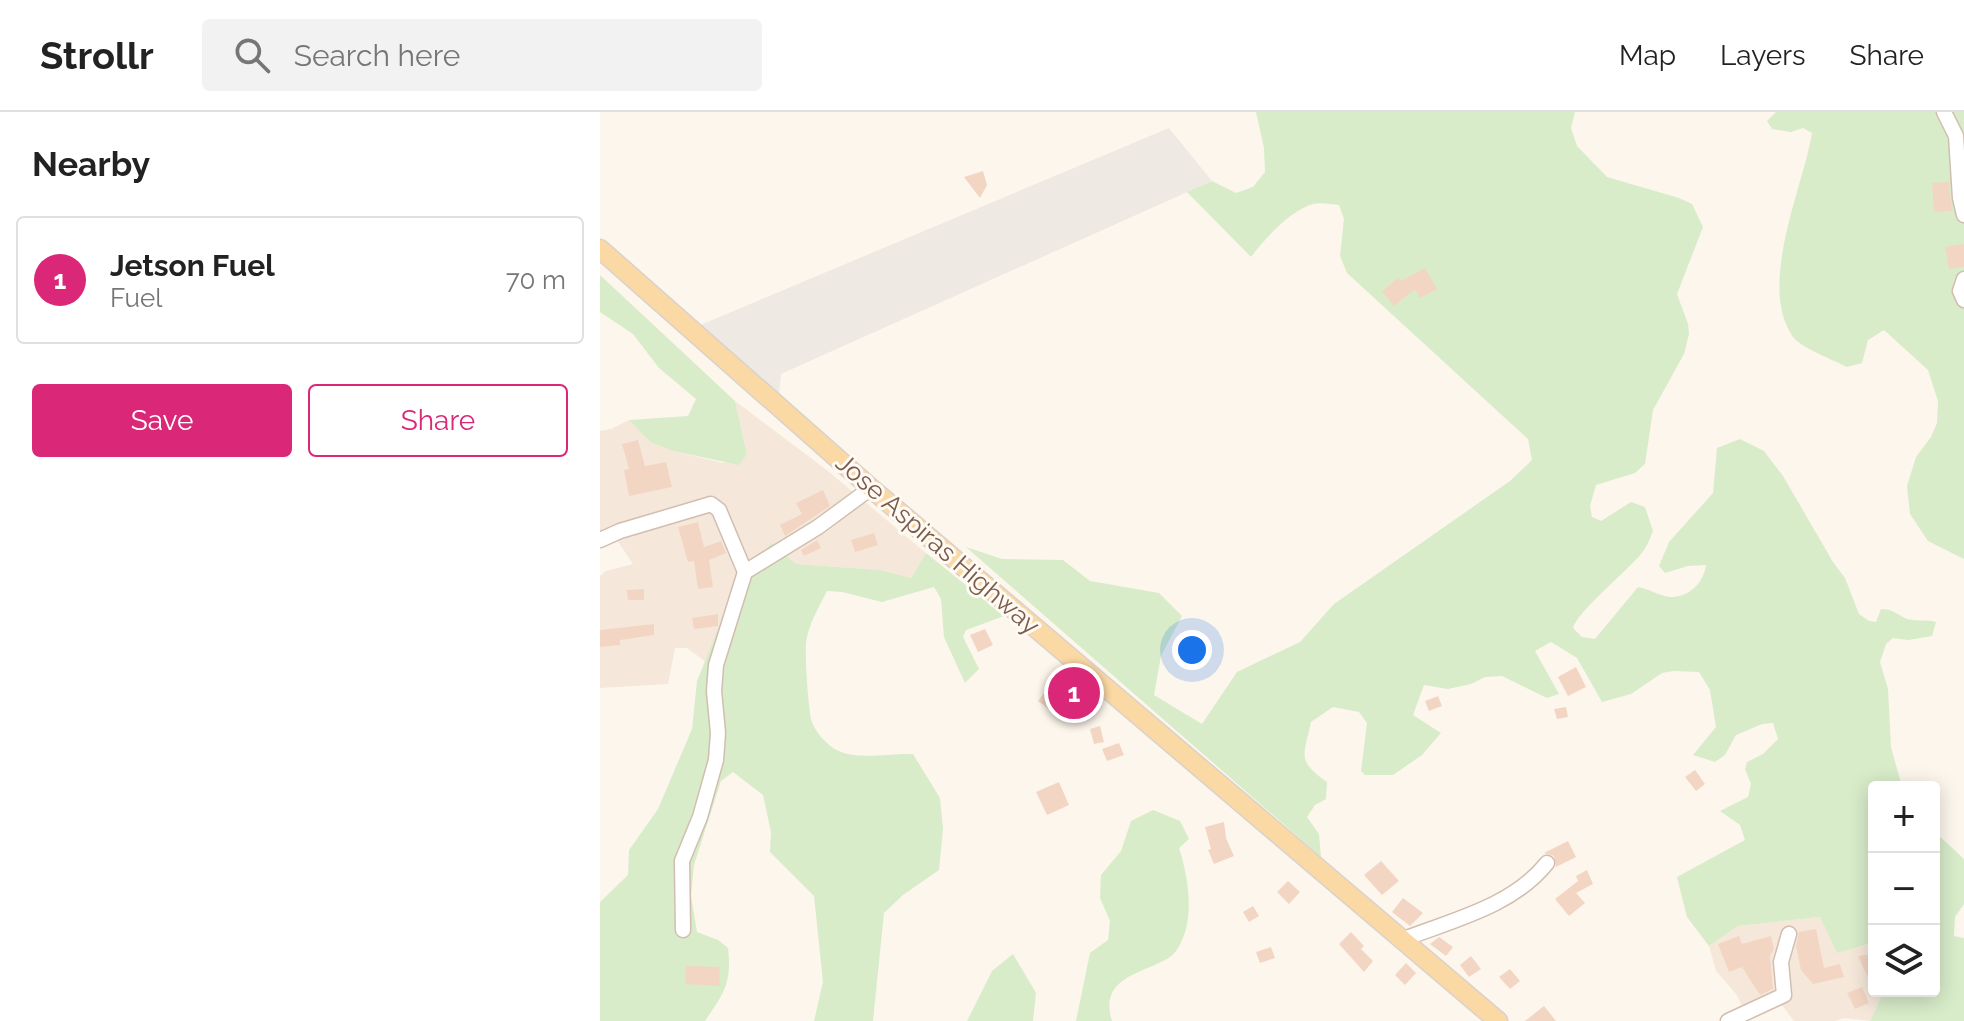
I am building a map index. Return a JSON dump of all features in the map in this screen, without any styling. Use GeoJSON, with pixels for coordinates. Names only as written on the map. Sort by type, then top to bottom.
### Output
{"type":"FeatureCollection","features":[{"type":"Feature","properties":{"kind":"main road","name":"Jose Aspiras Highway"},"geometry":{"type":"LineString","coordinates":[[600,249],[871,488],[1498,1021]]}},
{"type":"Feature","properties":{"kind":"street"},"geometry":{"type":"LineString","coordinates":[[1944,112],[1956,136],[1964,215]]}},
{"type":"Feature","properties":{"kind":"street"},"geometry":{"type":"LineString","coordinates":[[1964,279],[1960,291],[1964,300]]}},
{"type":"Feature","properties":{"kind":"street"},"geometry":{"type":"LineString","coordinates":[[745,572],[818,527],[871,488]]}},
{"type":"Feature","properties":{"kind":"street"},"geometry":{"type":"LineString","coordinates":[[600,540],[711,504],[719,510],[745,572],[716,665],[716,760],[700,817],[682,861],[683,930]]}},
{"type":"Feature","properties":{"kind":"street"},"geometry":{"type":"LineString","coordinates":[[1404,939],[1509,896],[1536,877],[1547,863]]}},
{"type":"Feature","properties":{"kind":"street"},"geometry":{"type":"LineString","coordinates":[[1728,1021],[1784,995],[1781,962],[1789,934]]}},
{"type":"Feature","properties":{"kind":"shaded area"},"geometry":{"type":"Polygon","coordinates":[[[1169,128],[1212,181],[781,374],[779,395],[698,326],[1169,128]]]}},
{"type":"Feature","properties":{"kind":"shaded area"},"geometry":{"type":"Polygon","coordinates":[[[735,401],[828,471],[926,553],[911,578],[881,570],[795,564],[735,587],[706,662],[687,648],[675,648],[668,684],[600,688],[600,576],[606,571],[633,564],[615,537],[600,544],[600,431],[629,420],[650,442],[723,463],[747,454],[735,401]]]}},
{"type":"Feature","properties":{"kind":"shaded area"},"geometry":{"type":"Polygon","coordinates":[[[1820,917],[1837,952],[1868,944],[1868,997],[1881,997],[1870,1021],[1844,1018],[1835,1021],[1794,1021],[1779,1001],[1755,1010],[1742,1006],[1716,971],[1709,946],[1738,926],[1820,917]]]}},
{"type":"Feature","properties":{"kind":"green space"},"geometry":{"type":"Polygon","coordinates":[[[1256,112],[1575,112],[1571,128],[1577,146],[1607,177],[1692,204],[1703,227],[1677,294],[1688,324],[1684,354],[1653,410],[1645,464],[1635,473],[1596,485],[1590,506],[1592,517],[1601,521],[1631,502],[1645,507],[1653,531],[1641,554],[1583,612],[1573,628],[1582,637],[1595,639],[1638,587],[1677,597],[1699,583],[1706,565],[1688,566],[1665,573],[1659,566],[1669,542],[1713,493],[1717,448],[1740,439],[1764,451],[1783,476],[1845,578],[1859,614],[1876,622],[1881,609],[1885,609],[1907,619],[1936,622],[1932,636],[1908,640],[1893,638],[1886,644],[1880,662],[1888,689],[1891,747],[1900,781],[1868,781],[1868,944],[1837,953],[1820,917],[1738,926],[1709,946],[1687,917],[1677,877],[1745,840],[1740,825],[1720,811],[1748,797],[1751,784],[1745,769],[1747,762],[1763,754],[1778,739],[1773,723],[1762,724],[1736,735],[1725,755],[1715,762],[1693,755],[1716,727],[1710,690],[1699,672],[1662,673],[1631,694],[1602,702],[1577,658],[1551,642],[1535,651],[1559,694],[1547,698],[1502,676],[1485,677],[1448,689],[1424,685],[1413,715],[1441,733],[1422,755],[1393,775],[1365,775],[1361,771],[1367,723],[1359,712],[1333,707],[1311,722],[1305,750],[1310,768],[1327,782],[1326,799],[1315,805],[1307,817],[1319,834],[1321,857],[966,547],[1002,559],[1063,560],[1090,581],[1159,593],[1182,616],[1161,656],[1154,695],[1202,724],[1237,672],[1300,642],[1334,604],[1510,481],[1532,460],[1528,439],[1347,273],[1340,256],[1344,219],[1339,205],[1316,203],[1296,212],[1251,257],[1187,192],[1212,181],[1236,193],[1253,187],[1265,172],[1264,148],[1256,112]]]}},
{"type":"Feature","properties":{"kind":"green space"},"geometry":{"type":"Polygon","coordinates":[[[1776,112],[1964,112],[1964,559],[1928,541],[1910,514],[1907,486],[1916,457],[1937,423],[1938,401],[1928,370],[1884,330],[1868,340],[1862,363],[1847,367],[1797,341],[1783,316],[1781,264],[1812,133],[1803,128],[1791,132],[1772,129],[1767,121],[1776,112]]]}},
{"type":"Feature","properties":{"kind":"green space"},"geometry":{"type":"Polygon","coordinates":[[[600,275],[735,401],[747,454],[739,465],[673,451],[650,442],[629,420],[688,416],[696,399],[659,368],[633,334],[600,312],[600,275]]]}},
{"type":"Feature","properties":{"kind":"green space"},"geometry":{"type":"Polygon","coordinates":[[[771,543],[796,564],[881,570],[911,578],[926,553],[1004,616],[966,630],[963,637],[979,669],[965,683],[944,637],[941,599],[934,587],[882,602],[827,591],[807,636],[808,692],[815,728],[830,746],[846,754],[913,754],[940,798],[943,829],[939,870],[903,895],[884,913],[873,1021],[814,1021],[823,982],[814,896],[770,852],[771,832],[763,795],[733,772],[721,781],[694,865],[691,896],[697,932],[718,940],[728,948],[729,970],[722,995],[705,1021],[600,1021],[600,902],[628,875],[629,850],[658,809],[692,729],[697,681],[735,587],[771,543]]]}},
{"type":"Feature","properties":{"kind":"green space"},"geometry":{"type":"Polygon","coordinates":[[[1153,810],[1180,821],[1189,839],[1179,848],[1189,901],[1182,940],[1168,958],[1121,982],[1113,992],[1110,1004],[1112,1021],[1076,1021],[1090,953],[1108,940],[1110,921],[1100,898],[1101,875],[1121,851],[1131,821],[1153,810]]]}},
{"type":"Feature","properties":{"kind":"green space"},"geometry":{"type":"Polygon","coordinates":[[[1940,837],[1964,859],[1964,904],[1955,917],[1954,936],[1964,938],[1964,1021],[1870,1021],[1881,997],[1940,997],[1940,837]]]}},
{"type":"Feature","properties":{"kind":"green space"},"geometry":{"type":"Polygon","coordinates":[[[1013,954],[1036,993],[1033,1021],[967,1021],[992,971],[1013,954]]]}},
{"type":"Feature","properties":{"kind":"building"},"geometry":{"type":"Polygon","coordinates":[[[983,171],[987,185],[980,198],[964,177],[983,171]]]}},
{"type":"Feature","properties":{"kind":"building"},"geometry":{"type":"Polygon","coordinates":[[[1949,182],[1952,211],[1934,212],[1932,183],[1949,182]]]}},
{"type":"Feature","properties":{"kind":"building"},"geometry":{"type":"Polygon","coordinates":[[[1964,244],[1964,267],[1949,269],[1945,247],[1964,244]]]}},
{"type":"Feature","properties":{"kind":"building"},"geometry":{"type":"Polygon","coordinates":[[[1425,268],[1437,289],[1420,298],[1415,289],[1394,306],[1382,291],[1398,278],[1401,281],[1425,268]]]}},
{"type":"Feature","properties":{"kind":"building"},"geometry":{"type":"Polygon","coordinates":[[[638,440],[645,466],[666,462],[672,487],[629,496],[624,470],[629,469],[622,444],[638,440]]]}},
{"type":"Feature","properties":{"kind":"building"},"geometry":{"type":"Polygon","coordinates":[[[823,490],[830,506],[785,536],[780,525],[802,514],[796,503],[823,490]]]}},
{"type":"Feature","properties":{"kind":"building"},"geometry":{"type":"Polygon","coordinates":[[[698,522],[704,547],[721,541],[726,553],[709,560],[713,587],[698,589],[694,561],[688,562],[678,527],[698,522]]]}},
{"type":"Feature","properties":{"kind":"building"},"geometry":{"type":"Polygon","coordinates":[[[874,533],[878,545],[855,552],[851,540],[874,533]]]}},
{"type":"Feature","properties":{"kind":"building"},"geometry":{"type":"Polygon","coordinates":[[[817,540],[821,548],[804,556],[801,550],[817,540]]]}},
{"type":"Feature","properties":{"kind":"building"},"geometry":{"type":"Polygon","coordinates":[[[644,589],[644,600],[628,600],[627,590],[644,589]]]}},
{"type":"Feature","properties":{"kind":"building"},"geometry":{"type":"Polygon","coordinates":[[[718,614],[718,626],[694,629],[692,618],[718,614]]]}},
{"type":"Feature","properties":{"kind":"building"},"geometry":{"type":"Polygon","coordinates":[[[654,624],[654,635],[620,640],[620,645],[600,647],[600,630],[654,624]]]}},
{"type":"Feature","properties":{"kind":"building"},"geometry":{"type":"Polygon","coordinates":[[[985,629],[993,645],[978,652],[970,635],[985,629]]]}},
{"type":"Feature","properties":{"kind":"building"},"geometry":{"type":"Polygon","coordinates":[[[1576,667],[1586,687],[1568,696],[1558,677],[1576,667]]]}},
{"type":"Feature","properties":{"kind":"building"},"geometry":{"type":"Polygon","coordinates":[[[1059,682],[1086,706],[1083,709],[1071,698],[1057,715],[1038,701],[1048,688],[1052,691],[1059,682]]]}},
{"type":"Feature","properties":{"kind":"building"},"geometry":{"type":"Polygon","coordinates":[[[1438,696],[1442,706],[1429,711],[1425,701],[1438,696]]]}},
{"type":"Feature","properties":{"kind":"building"},"geometry":{"type":"Polygon","coordinates":[[[1566,707],[1568,717],[1557,719],[1554,709],[1566,707]]]}},
{"type":"Feature","properties":{"kind":"building"},"geometry":{"type":"Polygon","coordinates":[[[1100,726],[1104,742],[1094,744],[1090,729],[1100,726]]]}},
{"type":"Feature","properties":{"kind":"building"},"geometry":{"type":"Polygon","coordinates":[[[1119,743],[1124,755],[1107,761],[1102,749],[1119,743]]]}},
{"type":"Feature","properties":{"kind":"building"},"geometry":{"type":"Polygon","coordinates":[[[1695,770],[1705,784],[1696,791],[1685,777],[1695,770]]]}},
{"type":"Feature","properties":{"kind":"building"},"geometry":{"type":"Polygon","coordinates":[[[1059,782],[1069,805],[1047,815],[1036,792],[1059,782]]]}},
{"type":"Feature","properties":{"kind":"building"},"geometry":{"type":"Polygon","coordinates":[[[1224,822],[1226,838],[1234,856],[1214,864],[1208,850],[1211,849],[1205,827],[1224,822]]]}},
{"type":"Feature","properties":{"kind":"building"},"geometry":{"type":"Polygon","coordinates":[[[1568,841],[1576,857],[1556,867],[1554,856],[1544,853],[1568,841]]]}},
{"type":"Feature","properties":{"kind":"building"},"geometry":{"type":"Polygon","coordinates":[[[1381,861],[1399,881],[1382,895],[1364,875],[1381,861]]]}},
{"type":"Feature","properties":{"kind":"building"},"geometry":{"type":"Polygon","coordinates":[[[1587,870],[1593,884],[1576,893],[1585,903],[1569,916],[1555,899],[1578,881],[1576,876],[1587,870]]]}},
{"type":"Feature","properties":{"kind":"building"},"geometry":{"type":"Polygon","coordinates":[[[1288,881],[1300,892],[1289,904],[1277,892],[1288,881]]]}},
{"type":"Feature","properties":{"kind":"building"},"geometry":{"type":"Polygon","coordinates":[[[1403,898],[1423,913],[1410,926],[1392,912],[1403,898]]]}},
{"type":"Feature","properties":{"kind":"building"},"geometry":{"type":"Polygon","coordinates":[[[1253,906],[1259,916],[1249,922],[1243,912],[1253,906]]]}},
{"type":"Feature","properties":{"kind":"building"},"geometry":{"type":"Polygon","coordinates":[[[1816,929],[1824,968],[1840,964],[1844,977],[1813,984],[1801,970],[1796,946],[1799,932],[1816,929]]]}},
{"type":"Feature","properties":{"kind":"building"},"geometry":{"type":"Polygon","coordinates":[[[1351,932],[1373,961],[1364,972],[1339,944],[1351,932]]]}},
{"type":"Feature","properties":{"kind":"building"},"geometry":{"type":"Polygon","coordinates":[[[1739,936],[1742,944],[1771,936],[1774,949],[1770,956],[1773,989],[1760,995],[1742,967],[1729,972],[1718,944],[1739,936]]]}},
{"type":"Feature","properties":{"kind":"building"},"geometry":{"type":"Polygon","coordinates":[[[1439,937],[1453,947],[1446,956],[1430,944],[1439,937]]]}},
{"type":"Feature","properties":{"kind":"building"},"geometry":{"type":"Polygon","coordinates":[[[1271,947],[1275,958],[1260,963],[1256,952],[1271,947]]]}},
{"type":"Feature","properties":{"kind":"building"},"geometry":{"type":"Polygon","coordinates":[[[1868,955],[1868,978],[1858,956],[1868,955]]]}},
{"type":"Feature","properties":{"kind":"building"},"geometry":{"type":"Polygon","coordinates":[[[1471,956],[1481,969],[1469,977],[1460,965],[1471,956]]]}},
{"type":"Feature","properties":{"kind":"building"},"geometry":{"type":"Polygon","coordinates":[[[1406,963],[1416,973],[1405,985],[1395,975],[1406,963]]]}},
{"type":"Feature","properties":{"kind":"building"},"geometry":{"type":"Polygon","coordinates":[[[686,966],[720,967],[719,986],[685,984],[686,966]]]}},
{"type":"Feature","properties":{"kind":"building"},"geometry":{"type":"Polygon","coordinates":[[[1510,969],[1520,981],[1510,989],[1499,977],[1510,969]]]}},
{"type":"Feature","properties":{"kind":"building"},"geometry":{"type":"Polygon","coordinates":[[[1862,987],[1869,1003],[1855,1009],[1847,993],[1862,987]]]}},
{"type":"Feature","properties":{"kind":"building"},"geometry":{"type":"Polygon","coordinates":[[[1544,1006],[1556,1021],[1525,1021],[1544,1006]]]}},
{"type":"Feature","properties":{"kind":"place","name":"Jetson Fuel"},"geometry":{"type":"Point","coordinates":[1074,693]}}]}
